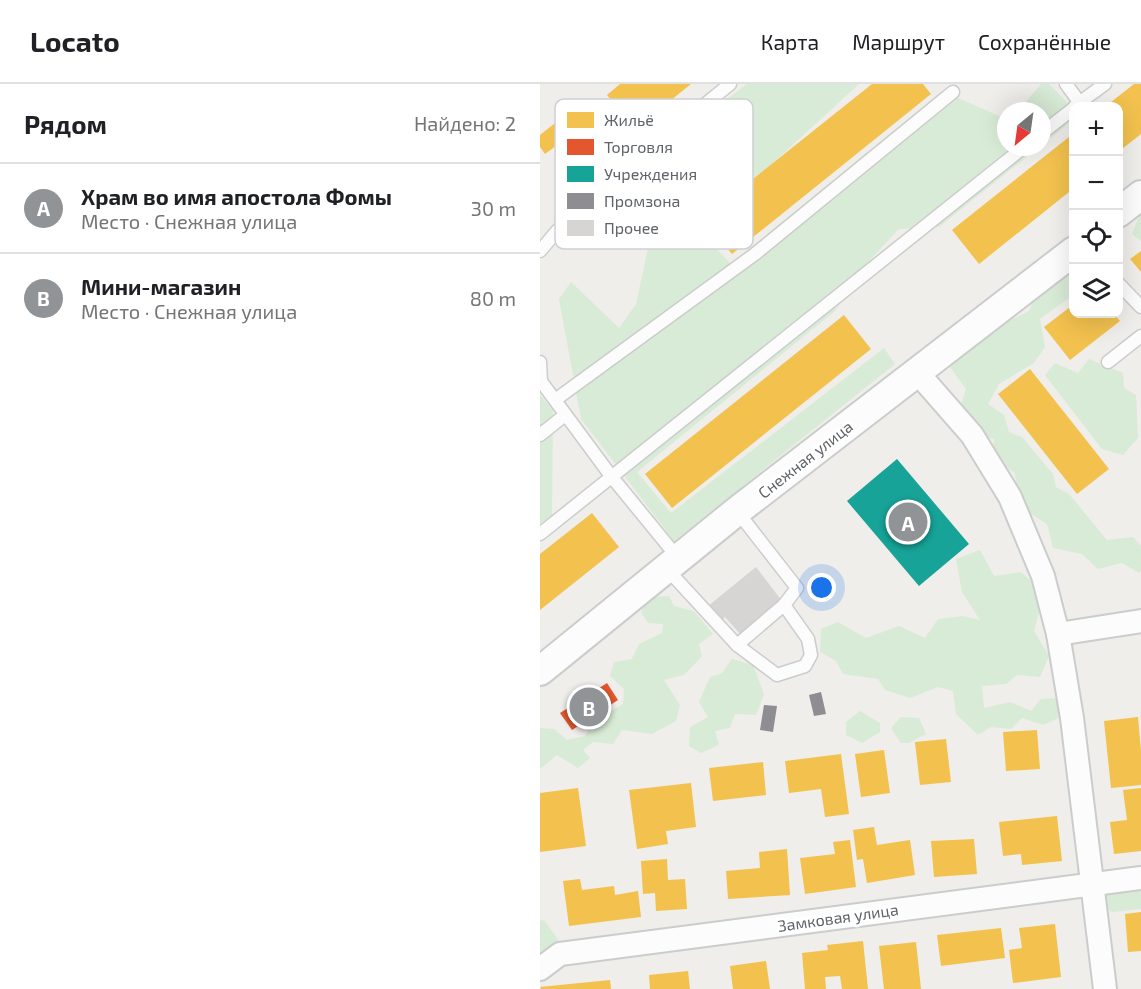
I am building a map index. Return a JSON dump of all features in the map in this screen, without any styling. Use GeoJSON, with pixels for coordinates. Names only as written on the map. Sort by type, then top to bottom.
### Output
{"type":"FeatureCollection","features":[{"type":"Feature","properties":{"kind":"street"},"geometry":{"type":"LineString","coordinates":[[1123,210],[1141,195]]}},
{"type":"Feature","properties":{"kind":"street","name":"Снежная улица"},"geometry":{"type":"LineString","coordinates":[[540,671],[737,511],[1069,255]]}},
{"type":"Feature","properties":{"kind":"street"},"geometry":{"type":"LineString","coordinates":[[916,371],[972,435],[1010,497],[1042,576],[1058,634],[1072,718],[1105,989]]}},
{"type":"Feature","properties":{"kind":"street"},"geometry":{"type":"LineString","coordinates":[[1058,634],[1141,621]]}},
{"type":"Feature","properties":{"kind":"street","name":"Замковая улица"},"geometry":{"type":"LineString","coordinates":[[540,969],[560,954],[1141,878]]}},
{"type":"Feature","properties":{"kind":"lane"},"geometry":{"type":"LineString","coordinates":[[711,99],[729,84]]}},
{"type":"Feature","properties":{"kind":"lane"},"geometry":{"type":"LineString","coordinates":[[1066,84],[1074,102]]}},
{"type":"Feature","properties":{"kind":"lane"},"geometry":{"type":"LineString","coordinates":[[1081,102],[1105,84]]}},
{"type":"Feature","properties":{"kind":"lane"},"geometry":{"type":"LineString","coordinates":[[555,400],[755,254],[953,92]]}},
{"type":"Feature","properties":{"kind":"lane"},"geometry":{"type":"LineString","coordinates":[[1051,126],[1069,112]]}},
{"type":"Feature","properties":{"kind":"lane"},"geometry":{"type":"LineString","coordinates":[[540,534],[1013,156]]}},
{"type":"Feature","properties":{"kind":"lane"},"geometry":{"type":"LineString","coordinates":[[540,251],[555,233]]}},
{"type":"Feature","properties":{"kind":"lane"},"geometry":{"type":"LineString","coordinates":[[1123,287],[1141,307]]}},
{"type":"Feature","properties":{"kind":"lane"},"geometry":{"type":"LineString","coordinates":[[1108,362],[1141,336]]}},
{"type":"Feature","properties":{"kind":"lane"},"geometry":{"type":"LineString","coordinates":[[540,362],[541,381],[672,563],[737,645],[777,675],[806,666],[811,655],[808,639],[784,605]]}},
{"type":"Feature","properties":{"kind":"lane"},"geometry":{"type":"LineString","coordinates":[[540,435],[565,415]]}},
{"type":"Feature","properties":{"kind":"lane"},"geometry":{"type":"LineString","coordinates":[[737,511],[797,588],[784,605],[737,645]]}},
{"type":"Feature","properties":{"kind":"green space"},"geometry":{"type":"Polygon","coordinates":[[[747,84],[859,84],[753,181],[753,99],[727,99],[747,84]]]}},
{"type":"Feature","properties":{"kind":"green space"},"geometry":{"type":"Polygon","coordinates":[[[1041,84],[1049,84],[1069,104],[1069,123],[1051,138],[1051,102],[1026,102],[1041,84]]]}},
{"type":"Feature","properties":{"kind":"green space"},"geometry":{"type":"Polygon","coordinates":[[[942,91],[997,115],[997,156],[1028,156],[939,227],[899,229],[865,265],[835,311],[637,472],[671,513],[884,348],[895,364],[674,541],[581,419],[559,299],[571,282],[619,328],[636,304],[648,249],[716,249],[731,264],[749,249],[753,249],[753,246],[942,91]]]}},
{"type":"Feature","properties":{"kind":"green space"},"geometry":{"type":"Polygon","coordinates":[[[1141,211],[1141,241],[1132,234],[1141,211]]]}},
{"type":"Feature","properties":{"kind":"green space"},"geometry":{"type":"Polygon","coordinates":[[[1069,265],[1069,298],[1040,319],[1045,347],[1034,363],[999,384],[988,404],[1004,415],[1009,432],[1022,437],[1053,474],[1056,487],[1069,494],[1107,540],[1133,537],[1141,546],[1141,571],[1139,573],[1122,563],[1098,569],[1082,554],[1053,548],[1047,524],[1018,506],[1015,473],[992,457],[994,439],[975,434],[958,413],[966,389],[947,363],[976,337],[1029,311],[1038,289],[1069,265]]]}},
{"type":"Feature","properties":{"kind":"green space"},"geometry":{"type":"Polygon","coordinates":[[[1089,359],[1123,373],[1124,388],[1136,395],[1138,438],[1123,455],[1102,449],[1045,375],[1055,363],[1078,373],[1089,359]]]}},
{"type":"Feature","properties":{"kind":"green space"},"geometry":{"type":"Polygon","coordinates":[[[540,395],[553,410],[552,515],[540,524],[540,395]]]}},
{"type":"Feature","properties":{"kind":"green space"},"geometry":{"type":"Polygon","coordinates":[[[980,550],[994,576],[1021,572],[1044,593],[1034,631],[1049,656],[1040,677],[1017,675],[1006,684],[982,686],[984,708],[1010,702],[1031,711],[1041,699],[1056,698],[1063,716],[1043,725],[1022,718],[1011,729],[991,727],[978,735],[956,714],[953,691],[938,687],[910,698],[885,690],[878,679],[843,674],[836,661],[820,652],[821,629],[838,622],[866,638],[899,626],[925,638],[938,619],[963,616],[980,620],[962,592],[956,559],[980,550]]]}},
{"type":"Feature","properties":{"kind":"green space"},"geometry":{"type":"Polygon","coordinates":[[[669,596],[674,606],[694,611],[713,634],[699,644],[702,656],[684,675],[664,680],[680,705],[676,721],[652,734],[622,730],[613,744],[593,742],[583,750],[590,758],[578,768],[557,755],[540,769],[540,728],[554,729],[567,740],[585,736],[592,722],[623,704],[624,689],[610,676],[614,662],[632,659],[639,644],[662,633],[663,624],[648,623],[641,612],[651,597],[669,596]]]}},
{"type":"Feature","properties":{"kind":"green space"},"geometry":{"type":"Polygon","coordinates":[[[732,659],[753,665],[764,694],[756,715],[735,714],[730,728],[715,731],[719,745],[701,753],[689,746],[690,727],[708,717],[699,702],[710,677],[722,673],[732,659]]]}},
{"type":"Feature","properties":{"kind":"green space"},"geometry":{"type":"Polygon","coordinates":[[[860,711],[880,723],[880,732],[862,743],[846,735],[846,722],[860,711]]]}},
{"type":"Feature","properties":{"kind":"green space"},"geometry":{"type":"Polygon","coordinates":[[[901,717],[919,718],[926,734],[909,743],[901,743],[891,728],[901,717]]]}},
{"type":"Feature","properties":{"kind":"green space"},"geometry":{"type":"Polygon","coordinates":[[[1141,886],[1141,909],[1113,912],[1101,907],[1109,889],[1141,886]]]}},
{"type":"Feature","properties":{"kind":"green space"},"geometry":{"type":"Polygon","coordinates":[[[544,920],[562,945],[540,969],[540,921],[544,920]]]}},
{"type":"Feature","properties":{"kind":"building: Жильё"},"geometry":{"type":"Polygon","coordinates":[[[620,84],[691,84],[672,99],[610,99],[607,95],[620,84]]]}},
{"type":"Feature","properties":{"kind":"building: Жильё"},"geometry":{"type":"Polygon","coordinates":[[[872,84],[923,84],[931,94],[753,237],[753,179],[872,84]]]}},
{"type":"Feature","properties":{"kind":"building: Жильё"},"geometry":{"type":"Polygon","coordinates":[[[1134,84],[1141,84],[1141,134],[1123,148],[1123,102],[1111,102],[1134,84]]]}},
{"type":"Feature","properties":{"kind":"building: Жильё"},"geometry":{"type":"Polygon","coordinates":[[[555,123],[555,147],[545,154],[540,147],[540,135],[555,123]]]}},
{"type":"Feature","properties":{"kind":"building: Жильё"},"geometry":{"type":"Polygon","coordinates":[[[1069,137],[1069,192],[979,264],[952,230],[1045,156],[1051,156],[1051,151],[1069,137]]]}},
{"type":"Feature","properties":{"kind":"building: Жильё"},"geometry":{"type":"Polygon","coordinates":[[[728,249],[738,249],[732,254],[728,249]]]}},
{"type":"Feature","properties":{"kind":"building: Жильё"},"geometry":{"type":"Polygon","coordinates":[[[1141,251],[1141,272],[1130,259],[1141,251]]]}},
{"type":"Feature","properties":{"kind":"building: Жильё"},"geometry":{"type":"Polygon","coordinates":[[[1069,308],[1069,318],[1117,318],[1120,321],[1070,360],[1044,327],[1069,308]]]}},
{"type":"Feature","properties":{"kind":"building: Жильё"},"geometry":{"type":"Polygon","coordinates":[[[844,315],[871,349],[672,508],[645,474],[844,315]]]}},
{"type":"Feature","properties":{"kind":"building: Жильё"},"geometry":{"type":"Polygon","coordinates":[[[1030,369],[1109,469],[1077,494],[998,394],[1030,369]]]}},
{"type":"Feature","properties":{"kind":"building: Жильё"},"geometry":{"type":"Polygon","coordinates":[[[592,513],[619,547],[540,610],[540,554],[592,513]]]}},
{"type":"Feature","properties":{"kind":"building: Жильё"},"geometry":{"type":"Polygon","coordinates":[[[1138,717],[1141,785],[1111,788],[1104,721],[1138,717]]]}},
{"type":"Feature","properties":{"kind":"building: Жильё"},"geometry":{"type":"Polygon","coordinates":[[[1037,730],[1040,769],[1006,771],[1003,732],[1037,730]]]}},
{"type":"Feature","properties":{"kind":"building: Жильё"},"geometry":{"type":"Polygon","coordinates":[[[946,739],[951,782],[920,785],[915,742],[946,739]]]}},
{"type":"Feature","properties":{"kind":"building: Жильё"},"geometry":{"type":"Polygon","coordinates":[[[884,750],[890,793],[861,797],[855,754],[884,750]]]}},
{"type":"Feature","properties":{"kind":"building: Жильё"},"geometry":{"type":"Polygon","coordinates":[[[841,754],[849,814],[825,817],[821,789],[789,793],[785,761],[841,754]]]}},
{"type":"Feature","properties":{"kind":"building: Жильё"},"geometry":{"type":"Polygon","coordinates":[[[763,762],[766,795],[713,801],[709,768],[763,762]]]}},
{"type":"Feature","properties":{"kind":"building: Жильё"},"geometry":{"type":"Polygon","coordinates":[[[691,783],[696,827],[666,831],[668,844],[637,849],[629,790],[691,783]]]}},
{"type":"Feature","properties":{"kind":"building: Жильё"},"geometry":{"type":"Polygon","coordinates":[[[578,788],[586,846],[540,852],[540,793],[578,788]]]}},
{"type":"Feature","properties":{"kind":"building: Жильё"},"geometry":{"type":"Polygon","coordinates":[[[1141,788],[1141,851],[1114,854],[1110,822],[1127,820],[1123,790],[1141,788]]]}},
{"type":"Feature","properties":{"kind":"building: Жильё"},"geometry":{"type":"Polygon","coordinates":[[[1057,816],[1062,861],[1022,865],[1021,854],[1003,856],[999,822],[1057,816]]]}},
{"type":"Feature","properties":{"kind":"building: Жильё"},"geometry":{"type":"Polygon","coordinates":[[[874,827],[877,845],[910,840],[915,875],[867,883],[863,859],[857,860],[853,830],[874,827]]]}},
{"type":"Feature","properties":{"kind":"building: Жильё"},"geometry":{"type":"Polygon","coordinates":[[[974,839],[977,874],[934,877],[931,841],[974,839]]]}},
{"type":"Feature","properties":{"kind":"building: Жильё"},"geometry":{"type":"Polygon","coordinates":[[[850,840],[856,887],[805,894],[800,858],[835,854],[833,842],[850,840]]]}},
{"type":"Feature","properties":{"kind":"building: Жильё"},"geometry":{"type":"Polygon","coordinates":[[[787,849],[790,895],[728,899],[726,871],[760,868],[759,852],[787,849]]]}},
{"type":"Feature","properties":{"kind":"building: Жильё"},"geometry":{"type":"Polygon","coordinates":[[[667,859],[668,880],[685,879],[687,909],[656,911],[655,893],[643,894],[641,861],[667,859]]]}},
{"type":"Feature","properties":{"kind":"building: Жильё"},"geometry":{"type":"Polygon","coordinates":[[[580,879],[582,890],[614,886],[615,895],[638,891],[641,917],[569,926],[563,881],[580,879]]]}},
{"type":"Feature","properties":{"kind":"building: Жильё"},"geometry":{"type":"Polygon","coordinates":[[[1141,912],[1141,951],[1128,952],[1125,914],[1141,912]]]}},
{"type":"Feature","properties":{"kind":"building: Жильё"},"geometry":{"type":"Polygon","coordinates":[[[1055,924],[1061,977],[1013,983],[1009,950],[1022,948],[1019,928],[1055,924]]]}},
{"type":"Feature","properties":{"kind":"building: Жильё"},"geometry":{"type":"Polygon","coordinates":[[[1001,928],[1005,958],[941,966],[937,935],[1001,928]]]}},
{"type":"Feature","properties":{"kind":"building: Жильё"},"geometry":{"type":"Polygon","coordinates":[[[863,941],[868,989],[842,989],[840,976],[825,977],[826,989],[805,989],[802,953],[828,950],[827,945],[863,941]]]}},
{"type":"Feature","properties":{"kind":"building: Жильё"},"geometry":{"type":"Polygon","coordinates":[[[916,942],[921,989],[884,989],[879,946],[916,942]]]}},
{"type":"Feature","properties":{"kind":"building: Жильё"},"geometry":{"type":"Polygon","coordinates":[[[766,961],[770,989],[733,989],[730,966],[766,961]]]}},
{"type":"Feature","properties":{"kind":"building: Жильё"},"geometry":{"type":"Polygon","coordinates":[[[688,971],[690,989],[650,989],[649,975],[688,971]]]}},
{"type":"Feature","properties":{"kind":"building: Жильё"},"geometry":{"type":"Polygon","coordinates":[[[610,980],[611,989],[541,989],[540,987],[610,980]]]}},
{"type":"Feature","properties":{"kind":"building: Торговля"},"geometry":{"type":"Polygon","coordinates":[[[607,683],[618,700],[572,730],[560,713],[607,683]]]}},
{"type":"Feature","properties":{"kind":"building: Учреждения"},"geometry":{"type":"Polygon","coordinates":[[[897,459],[969,544],[919,586],[847,501],[897,459]]]}},
{"type":"Feature","properties":{"kind":"building: Промзона"},"geometry":{"type":"Polygon","coordinates":[[[821,692],[826,714],[814,716],[809,695],[821,692]]]}},
{"type":"Feature","properties":{"kind":"building: Промзона"},"geometry":{"type":"Polygon","coordinates":[[[764,705],[777,706],[773,732],[760,730],[764,705]]]}},
{"type":"Feature","properties":{"kind":"building: Прочее"},"geometry":{"type":"Polygon","coordinates":[[[756,567],[782,601],[741,635],[725,617],[720,621],[708,606],[756,567]]]}},
{"type":"Feature","properties":{"kind":"place","name":"Храм во имя апостола Фомы"},"geometry":{"type":"Point","coordinates":[908,522]}},
{"type":"Feature","properties":{"kind":"place","name":"Мини-магазин"},"geometry":{"type":"Point","coordinates":[589,707]}}]}
